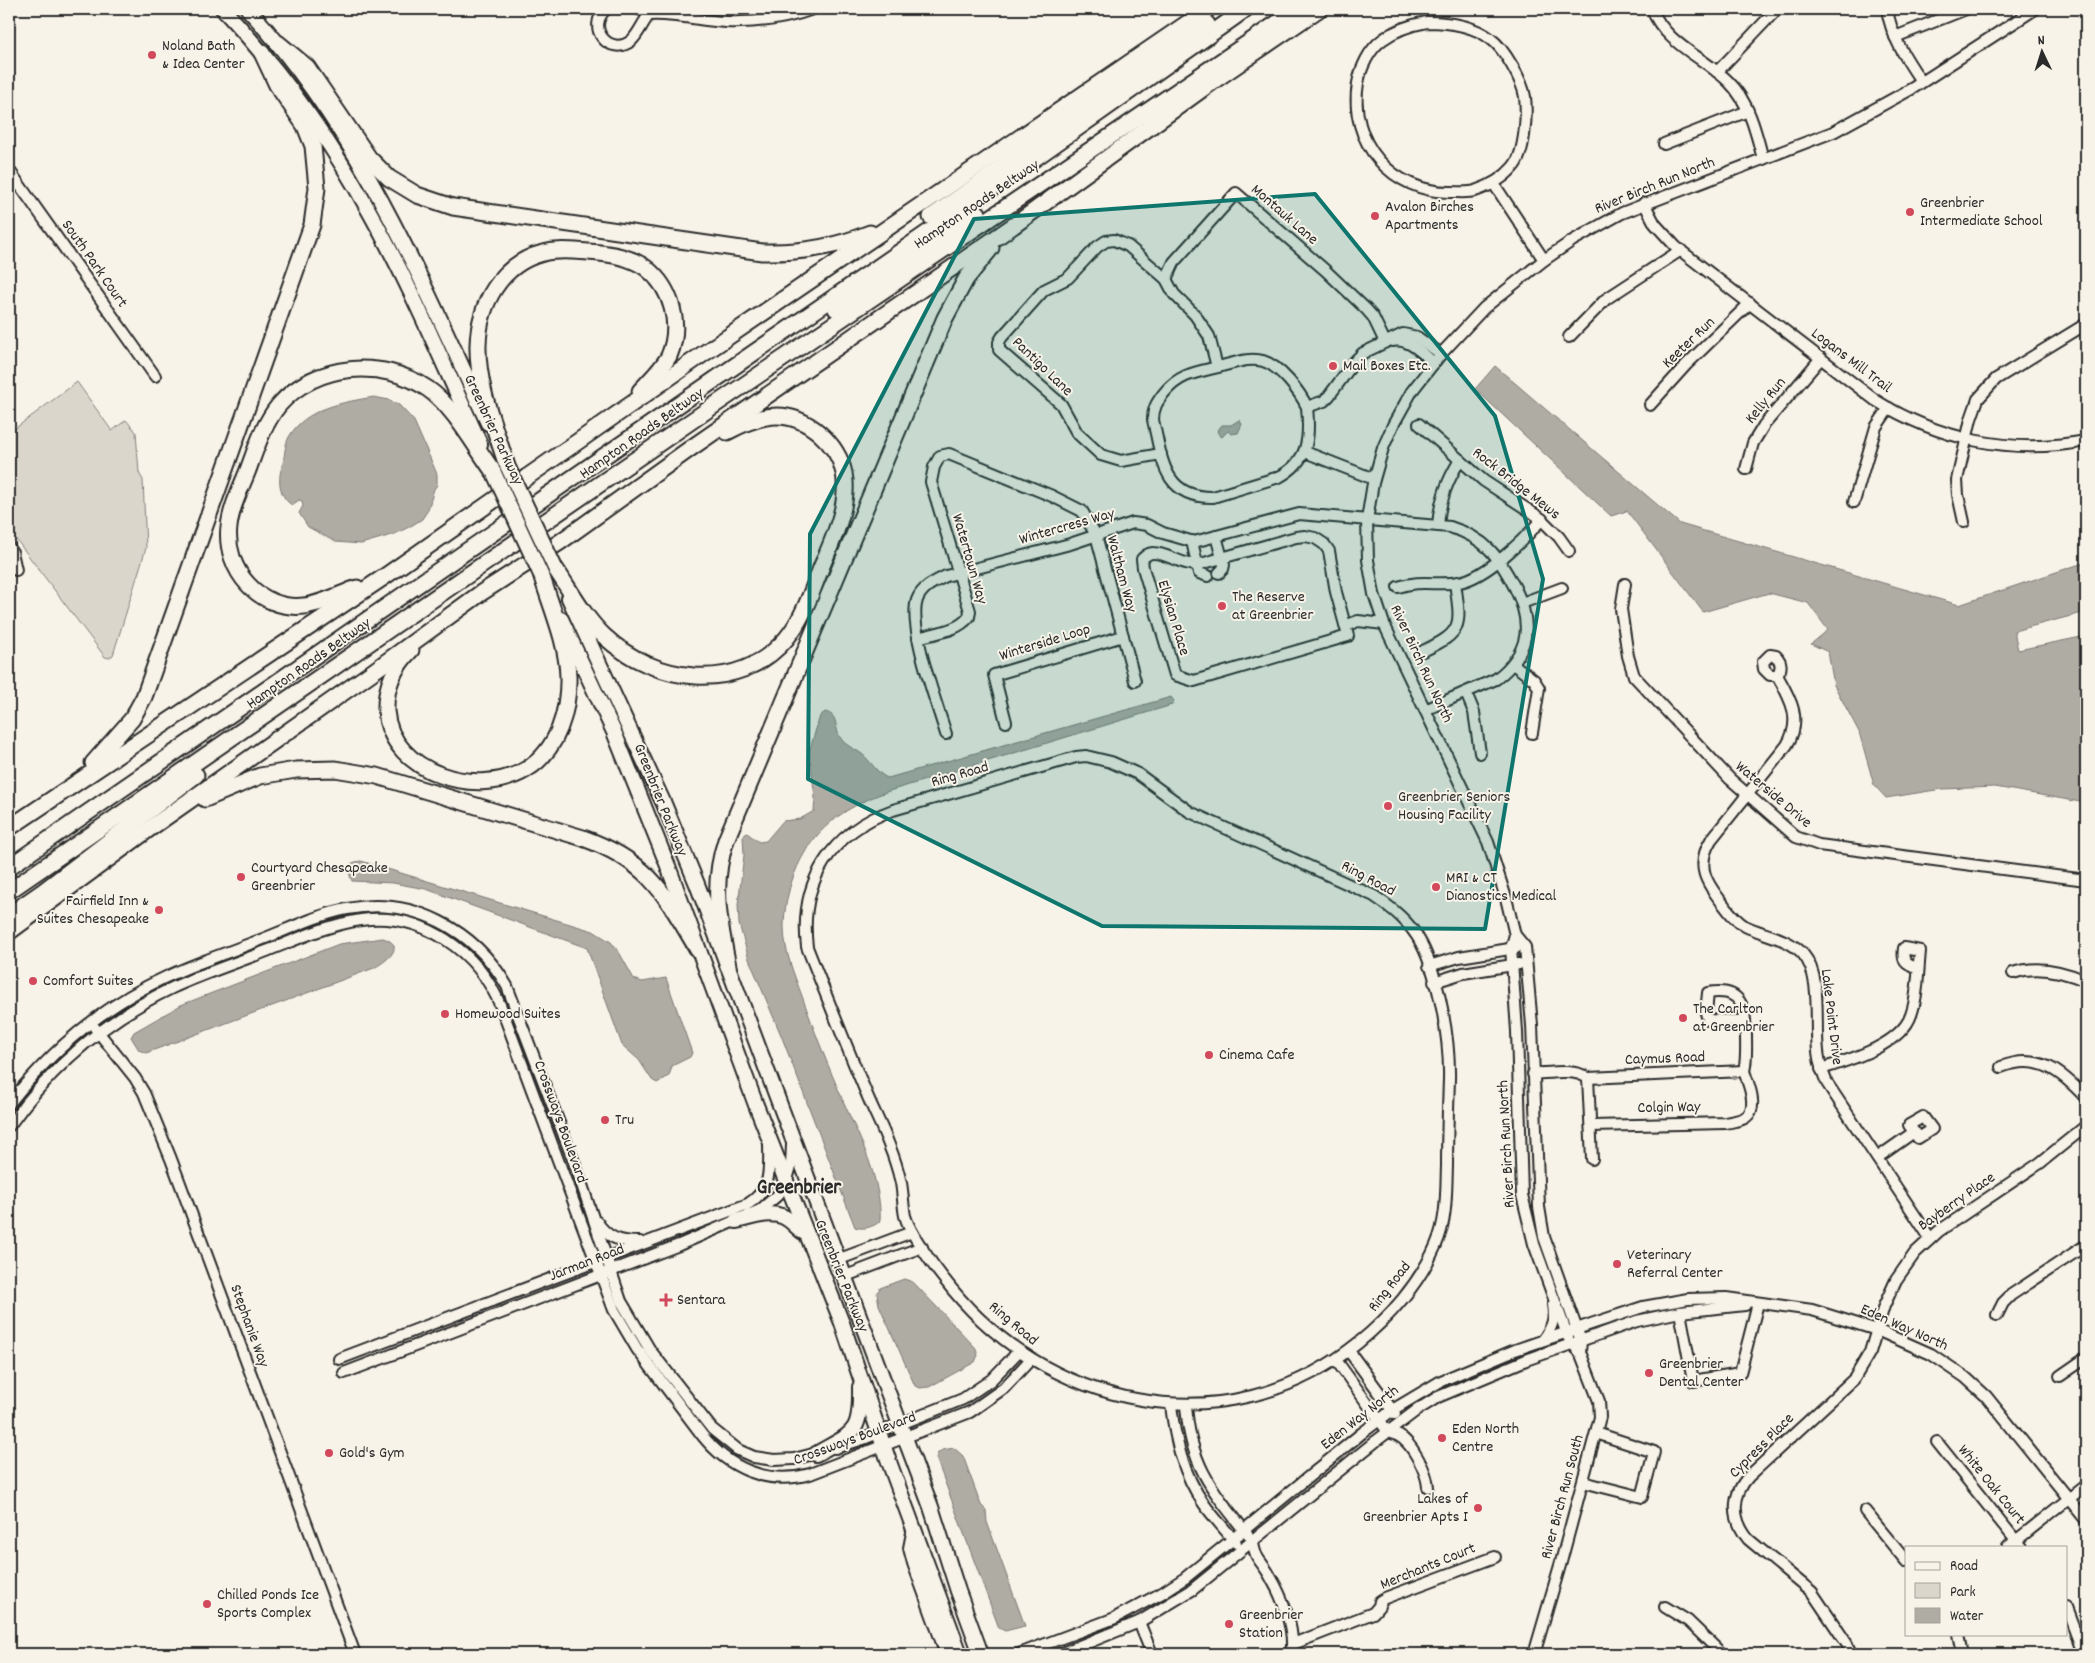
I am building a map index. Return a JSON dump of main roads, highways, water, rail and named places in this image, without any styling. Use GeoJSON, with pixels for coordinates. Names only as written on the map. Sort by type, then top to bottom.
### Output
{"type":"FeatureCollection","features":[{"type":"Feature","properties":{"kind":"highway"},"geometry":{"type":"LineString","coordinates":[[9,828],[384,577],[1208,9]]}},
{"type":"Feature","properties":{"kind":"highway","name":"Hampton Roads Beltway"},"geometry":{"type":"LineString","coordinates":[[9,855],[566,472],[1228,9]]}},
{"type":"Feature","properties":{"kind":"highway"},"geometry":{"type":"LineString","coordinates":[[9,867],[1007,178],[1246,9]]}},
{"type":"Feature","properties":{"kind":"highway","name":"Hampton Roads Beltway"},"geometry":{"type":"LineString","coordinates":[[9,891],[719,402],[1298,9]]}},
{"type":"Feature","properties":{"kind":"highway"},"geometry":{"type":"LineString","coordinates":[[9,932],[149,829],[481,593],[560,542],[664,467],[1034,211],[1212,82],[1319,9]]}},
{"type":"Feature","properties":{"kind":"highway"},"geometry":{"type":"LineString","coordinates":[[278,43],[307,67],[361,147],[376,165],[405,189],[438,203],[734,249],[776,252],[820,248],[855,239],[914,210]]}},
{"type":"Feature","properties":{"kind":"highway"},"geometry":{"type":"LineString","coordinates":[[33,811],[80,775],[106,750],[132,719],[144,697],[312,225],[317,188],[313,146],[305,126],[277,85],[262,53]]}},
{"type":"Feature","properties":{"kind":"highway"},"geometry":{"type":"LineString","coordinates":[[9,883],[908,259],[984,209],[1051,176]]}},
{"type":"Feature","properties":{"kind":"highway"},"geometry":{"type":"LineString","coordinates":[[728,966],[719,920],[716,888],[726,840],[955,298],[970,274],[991,248],[1034,211]]}},
{"type":"Feature","properties":{"kind":"highway"},"geometry":{"type":"LineString","coordinates":[[506,463],[486,398],[480,371],[478,344],[480,327],[487,301],[498,283],[522,261],[549,252],[576,250],[621,257],[647,268],[662,284],[673,308],[675,324],[671,349],[661,368],[621,412]]}},
{"type":"Feature","properties":{"kind":"highway"},"geometry":{"type":"LineString","coordinates":[[384,577],[314,604],[291,606],[270,601],[260,595],[246,583],[235,567],[228,544],[232,512],[265,428],[273,414],[287,397],[314,379],[336,371],[365,369],[399,375],[419,384],[438,397],[454,416],[493,472]]}},
{"type":"Feature","properties":{"kind":"highway"},"geometry":{"type":"LineString","coordinates":[[549,573],[602,634],[631,656],[657,669],[684,675],[725,674],[756,664],[777,649],[792,631],[804,608],[844,506],[846,487],[838,455],[826,440],[812,428],[790,418],[771,417],[760,418],[734,428],[664,467]]}},
{"type":"Feature","properties":{"kind":"highway"},"geometry":{"type":"LineString","coordinates":[[481,593],[453,619],[402,659],[389,682],[386,703],[387,718],[392,737],[413,761],[426,769],[442,775],[482,781],[506,778],[528,769],[539,760],[553,743],[563,721],[568,690],[567,664],[549,573]]}},
{"type":"Feature","properties":{"kind":"highway"},"geometry":{"type":"LineString","coordinates":[[9,915],[200,772],[218,748]]}},
{"type":"Feature","properties":{"kind":"highway"},"geometry":{"type":"LineString","coordinates":[[149,829],[216,793],[260,776],[314,769],[334,769],[362,773],[583,838],[614,850],[631,860],[654,881],[672,906],[698,950]]}},
{"type":"Feature","properties":{"kind":"main road","name":"Greenbrier Parkway"},"geometry":{"type":"LineString","coordinates":[[223,9],[262,53],[318,127],[370,213],[410,291],[493,472],[549,573],[664,804],[697,884],[936,1521],[955,1583],[981,1654]]}},
{"type":"Feature","properties":{"kind":"main road","name":"Greenbrier Parkway"},"geometry":{"type":"LineString","coordinates":[[248,9],[278,43],[330,115],[377,190],[416,269],[506,463],[625,759],[805,1234],[842,1323],[881,1439],[960,1654]]}},
{"type":"Feature","properties":{"kind":"main road"},"geometry":{"type":"LineString","coordinates":[[736,1221],[779,1215],[788,1219],[805,1234]]}},
{"type":"Feature","properties":{"kind":"main road"},"geometry":{"type":"LineString","coordinates":[[816,1454],[844,1439],[854,1429],[860,1414],[859,1374]]}},
{"type":"Feature","properties":{"kind":"main road"},"geometry":{"type":"LineString","coordinates":[[915,1530],[912,1548],[913,1556],[948,1654]]}},
{"type":"Feature","properties":{"kind":"water"},"geometry":{"type":"Polygon","coordinates":[[[1495,366],[1680,524],[1959,605],[2086,562],[2086,612],[2014,631],[2018,650],[2086,636],[2086,803],[1995,787],[1942,789],[1886,798],[1874,785],[1859,732],[1834,685],[1828,652],[1811,644],[1828,630],[1808,603],[1769,593],[1703,612],[1627,511],[1611,516],[1475,389],[1495,366]]]}},
{"type":"Feature","properties":{"kind":"water"},"geometry":{"type":"Polygon","coordinates":[[[374,397],[389,400],[399,405],[414,421],[437,474],[437,485],[428,510],[422,519],[411,526],[395,534],[361,544],[336,542],[308,527],[299,513],[303,506],[302,501],[299,500],[292,505],[282,493],[280,477],[286,444],[296,427],[315,413],[338,404],[374,397]]]}},
{"type":"Feature","properties":{"kind":"water"},"geometry":{"type":"Polygon","coordinates":[[[1239,420],[1242,424],[1238,433],[1231,434],[1228,431],[1222,437],[1219,435],[1217,431],[1222,425],[1231,425],[1239,420]]]}},
{"type":"Feature","properties":{"kind":"water"},"geometry":{"type":"Polygon","coordinates":[[[1171,697],[1174,701],[1172,705],[870,798],[842,813],[830,823],[819,833],[801,859],[788,894],[784,936],[793,971],[820,1044],[868,1157],[876,1183],[880,1221],[868,1227],[855,1227],[781,1035],[749,959],[739,924],[738,905],[744,855],[743,836],[747,833],[759,842],[766,841],[783,821],[800,819],[814,811],[815,797],[809,752],[820,716],[825,712],[834,719],[838,733],[844,743],[862,754],[881,774],[888,778],[1171,697]]]}},
{"type":"Feature","properties":{"kind":"water"},"geometry":{"type":"Polygon","coordinates":[[[361,861],[593,931],[611,942],[619,952],[634,979],[642,982],[666,978],[692,1053],[690,1057],[672,1066],[669,1076],[657,1083],[652,1080],[639,1060],[622,1045],[587,948],[426,889],[393,883],[352,881],[348,869],[352,863],[361,861]]]}},
{"type":"Feature","properties":{"kind":"water"},"geometry":{"type":"Polygon","coordinates":[[[383,938],[394,945],[394,949],[384,962],[374,968],[146,1053],[139,1050],[131,1037],[134,1032],[181,1005],[339,944],[383,938]]]}},
{"type":"Feature","properties":{"kind":"water"},"geometry":{"type":"Polygon","coordinates":[[[904,1279],[913,1282],[975,1347],[978,1355],[975,1362],[929,1387],[920,1388],[915,1386],[879,1305],[877,1293],[880,1288],[904,1279]]]}},
{"type":"Feature","properties":{"kind":"water"},"geometry":{"type":"Polygon","coordinates":[[[954,1448],[963,1456],[981,1505],[986,1510],[987,1522],[1025,1626],[1005,1631],[999,1628],[936,1458],[937,1454],[942,1450],[954,1448]]]}},
{"type":"Feature","properties":{"kind":"place","name":"Noland Bath & Idea Center"},"geometry":{"type":"Point","coordinates":[152,55]}},
{"type":"Feature","properties":{"kind":"place","name":"Greenbrier Intermediate School"},"geometry":{"type":"Point","coordinates":[1910,212]}},
{"type":"Feature","properties":{"kind":"place","name":"Avalon Birches Apartments"},"geometry":{"type":"Point","coordinates":[1375,216]}},
{"type":"Feature","properties":{"kind":"place","name":"Mail Boxes Etc."},"geometry":{"type":"Point","coordinates":[1333,366]}},
{"type":"Feature","properties":{"kind":"place","name":"The Reserve at Greenbrier"},"geometry":{"type":"Point","coordinates":[1222,606]}},
{"type":"Feature","properties":{"kind":"place","name":"Greenbrier Seniors Housing Facility"},"geometry":{"type":"Point","coordinates":[1388,806]}},
{"type":"Feature","properties":{"kind":"place","name":"Courtyard Chesapeake Greenbrier"},"geometry":{"type":"Point","coordinates":[241,877]}},
{"type":"Feature","properties":{"kind":"place","name":"MRI & CT Dianostics Medical"},"geometry":{"type":"Point","coordinates":[1436,887]}},
{"type":"Feature","properties":{"kind":"place","name":"Fairfield Inn & Suites Chesapeake"},"geometry":{"type":"Point","coordinates":[159,910]}},
{"type":"Feature","properties":{"kind":"place","name":"Comfort Suites"},"geometry":{"type":"Point","coordinates":[33,981]}},
{"type":"Feature","properties":{"kind":"place","name":"Homewood Suites"},"geometry":{"type":"Point","coordinates":[445,1014]}},
{"type":"Feature","properties":{"kind":"place","name":"The Carlton at Greenbrier"},"geometry":{"type":"Point","coordinates":[1683,1018]}},
{"type":"Feature","properties":{"kind":"place","name":"Cinema Cafe"},"geometry":{"type":"Point","coordinates":[1209,1055]}},
{"type":"Feature","properties":{"kind":"place","name":"Tru"},"geometry":{"type":"Point","coordinates":[605,1120]}},
{"type":"Feature","properties":{"kind":"place","name":"Veterinary Referral Center"},"geometry":{"type":"Point","coordinates":[1617,1264]}},
{"type":"Feature","properties":{"kind":"place","name":"Sentara"},"geometry":{"type":"Point","coordinates":[666,1300]}},
{"type":"Feature","properties":{"kind":"place","name":"Greenbrier Dental Center"},"geometry":{"type":"Point","coordinates":[1649,1373]}},
{"type":"Feature","properties":{"kind":"place","name":"Eden North Centre"},"geometry":{"type":"Point","coordinates":[1442,1438]}},
{"type":"Feature","properties":{"kind":"place","name":"Gold's Gym"},"geometry":{"type":"Point","coordinates":[329,1453]}},
{"type":"Feature","properties":{"kind":"place","name":"Lakes of Greenbrier Apts I"},"geometry":{"type":"Point","coordinates":[1478,1508]}},
{"type":"Feature","properties":{"kind":"place","name":"Chilled Ponds Ice Sports Complex"},"geometry":{"type":"Point","coordinates":[207,1604]}},
{"type":"Feature","properties":{"kind":"place","name":"Greenbrier Station"},"geometry":{"type":"Point","coordinates":[1229,1624]}},
{"type":"Feature","properties":{"kind":"district","name":"Greenbrier"},"geometry":{"type":"Point","coordinates":[799,1189]}}]}
